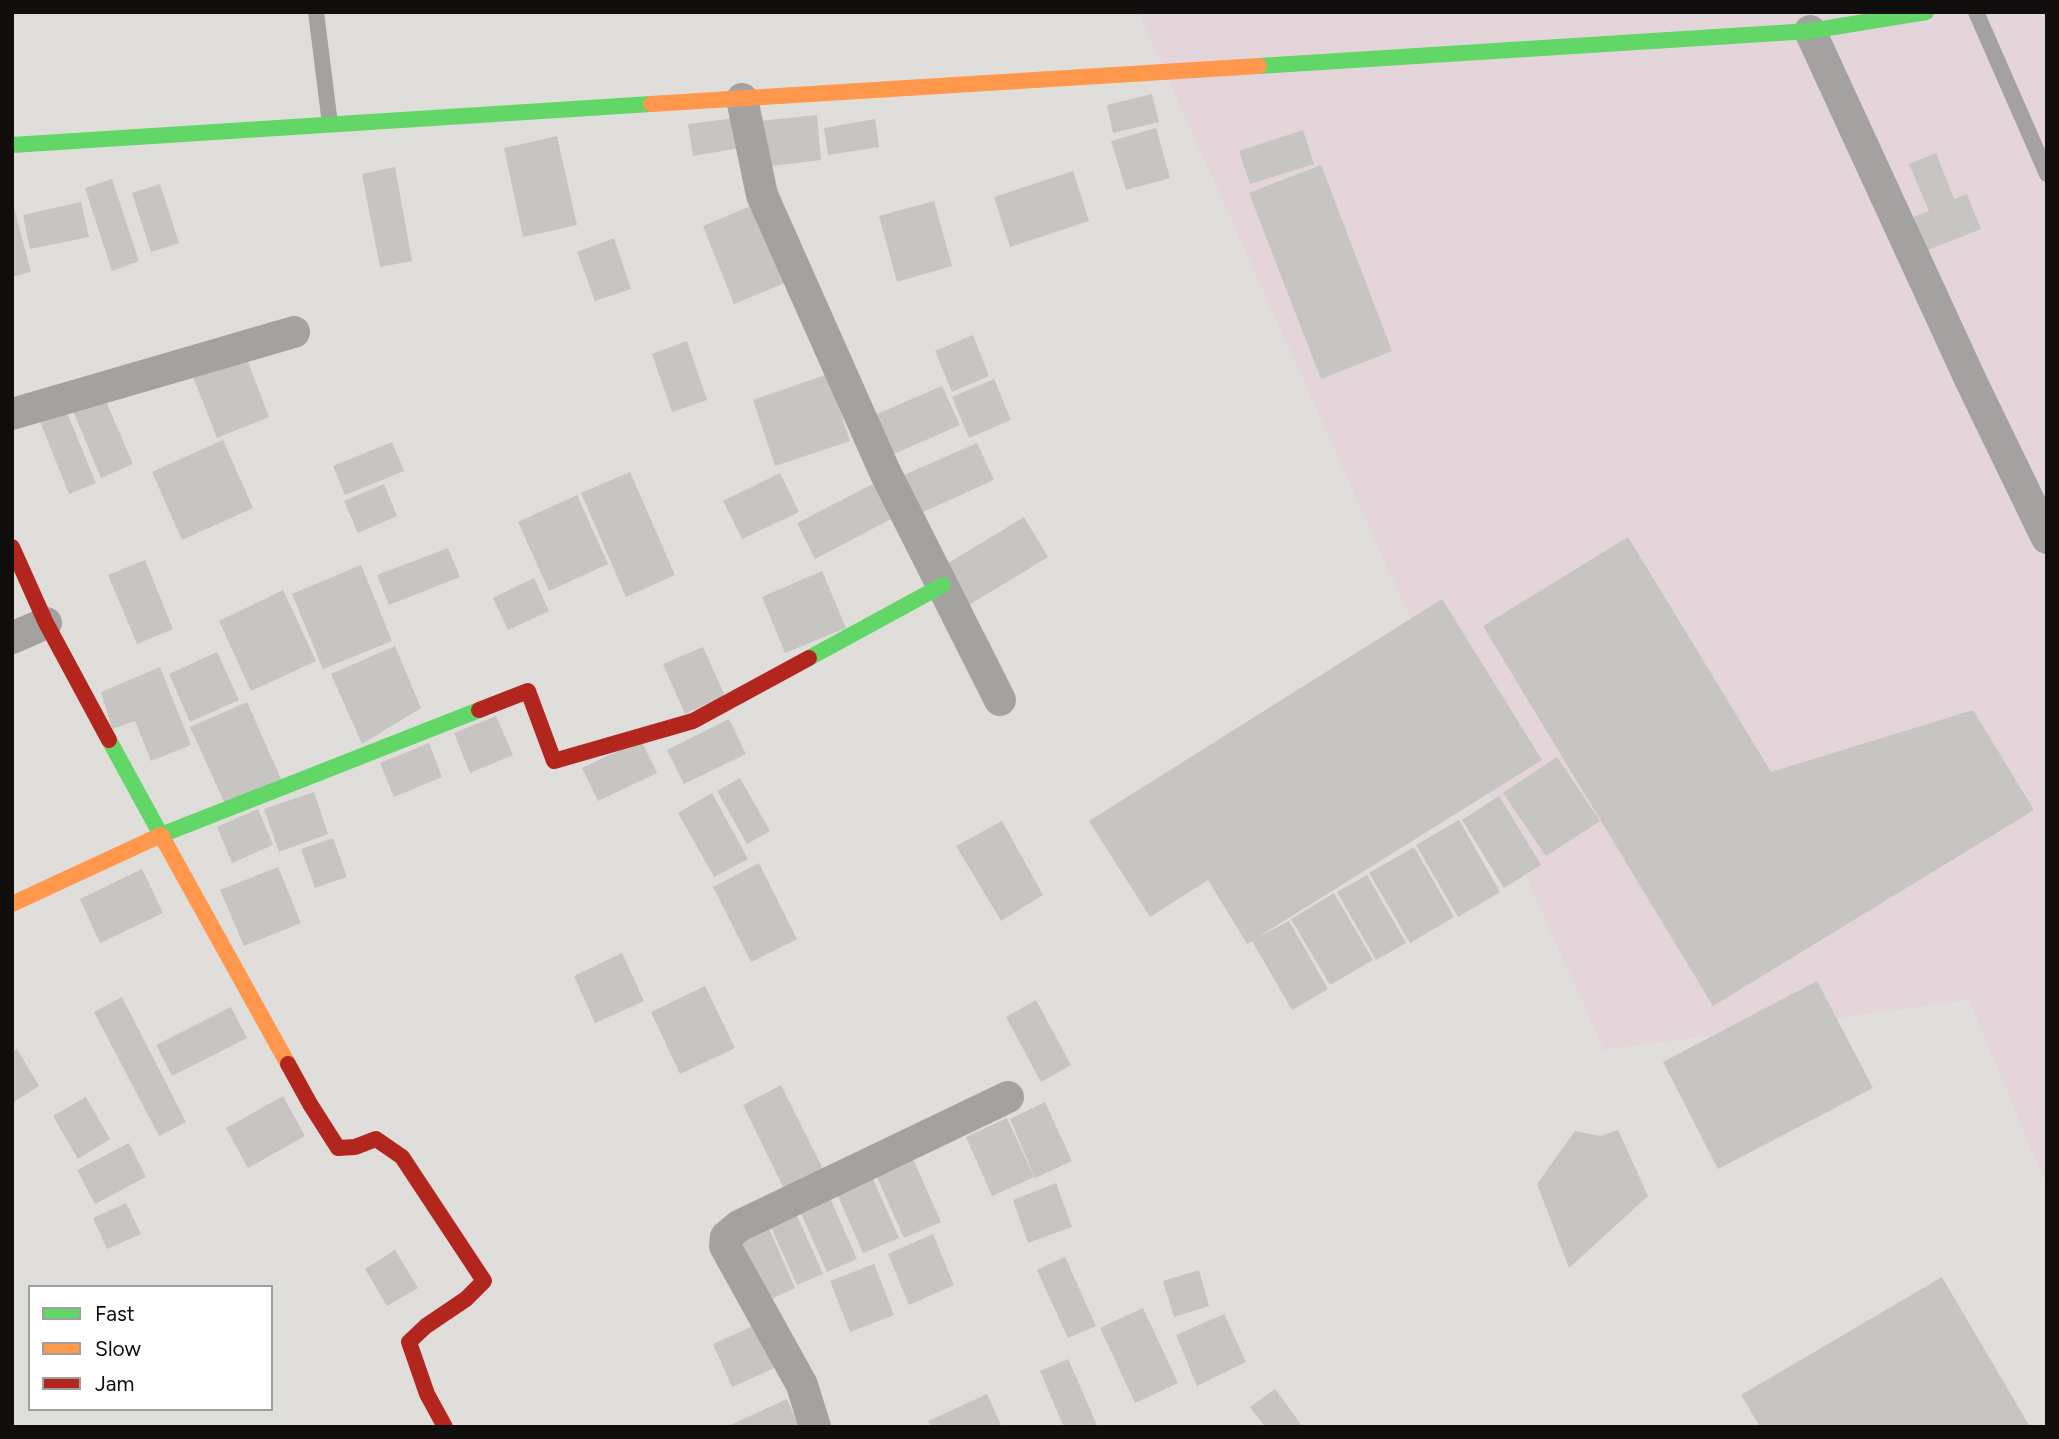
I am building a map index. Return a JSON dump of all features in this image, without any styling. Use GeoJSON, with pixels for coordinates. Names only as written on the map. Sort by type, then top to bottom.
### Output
{"type":"FeatureCollection","features":[{"type":"Feature","properties":{"kind":"street"},"geometry":{"type":"LineString","coordinates":[[12,145],[1810,31],[1926,12]]}},
{"type":"Feature","properties":{"kind":"street"},"geometry":{"type":"LineString","coordinates":[[1810,31],[1971,381],[2047,538]]}},
{"type":"Feature","properties":{"kind":"street"},"geometry":{"type":"LineString","coordinates":[[742,99],[762,195],[885,472],[1000,700]]}},
{"type":"Feature","properties":{"kind":"street"},"geometry":{"type":"LineString","coordinates":[[12,414],[294,332]]}},
{"type":"Feature","properties":{"kind":"street"},"geometry":{"type":"LineString","coordinates":[[12,547],[46,623],[310,1104],[338,1149],[355,1147],[376,1139],[402,1157],[484,1281],[466,1299],[426,1326],[409,1342],[427,1394],[445,1427]]}},
{"type":"Feature","properties":{"kind":"street"},"geometry":{"type":"LineString","coordinates":[[12,904],[161,835],[528,691],[554,761],[693,721],[943,585]]}},
{"type":"Feature","properties":{"kind":"street"},"geometry":{"type":"LineString","coordinates":[[12,638],[46,623]]}},
{"type":"Feature","properties":{"kind":"street"},"geometry":{"type":"LineString","coordinates":[[815,1427],[802,1385],[725,1246],[726,1237],[739,1226],[1008,1097]]}},
{"type":"Feature","properties":{"kind":"lane"},"geometry":{"type":"LineString","coordinates":[[316,12],[330,124]]}},
{"type":"Feature","properties":{"kind":"lane"},"geometry":{"type":"LineString","coordinates":[[1976,12],[2047,174]]}},
{"type":"Feature","properties":{"kind":"shaded area"},"geometry":{"type":"Polygon","coordinates":[[[1138,12],[2047,12],[2047,1187],[1969,1000],[1604,1050],[1138,12]]]}},
{"type":"Feature","properties":{"kind":"building"},"geometry":{"type":"Polygon","coordinates":[[[1152,94],[1159,122],[1113,133],[1107,105],[1152,94]]]}},
{"type":"Feature","properties":{"kind":"building"},"geometry":{"type":"Polygon","coordinates":[[[817,115],[821,160],[764,167],[759,121],[817,115]]]}},
{"type":"Feature","properties":{"kind":"building"},"geometry":{"type":"Polygon","coordinates":[[[736,118],[740,148],[693,156],[688,124],[736,118]]]}},
{"type":"Feature","properties":{"kind":"building"},"geometry":{"type":"Polygon","coordinates":[[[875,119],[879,147],[828,155],[824,128],[875,119]]]}},
{"type":"Feature","properties":{"kind":"building"},"geometry":{"type":"Polygon","coordinates":[[[1156,128],[1170,178],[1126,190],[1111,141],[1156,128]]]}},
{"type":"Feature","properties":{"kind":"building"},"geometry":{"type":"Polygon","coordinates":[[[1303,130],[1314,164],[1250,184],[1239,151],[1303,130]]]}},
{"type":"Feature","properties":{"kind":"building"},"geometry":{"type":"Polygon","coordinates":[[[557,136],[577,225],[523,237],[504,148],[557,136]]]}},
{"type":"Feature","properties":{"kind":"building"},"geometry":{"type":"Polygon","coordinates":[[[1936,153],[1954,199],[1967,194],[1981,229],[1923,252],[1910,218],[1929,211],[1909,164],[1936,153]]]}},
{"type":"Feature","properties":{"kind":"building"},"geometry":{"type":"Polygon","coordinates":[[[1321,165],[1392,351],[1321,379],[1249,193],[1321,165]]]}},
{"type":"Feature","properties":{"kind":"building"},"geometry":{"type":"Polygon","coordinates":[[[395,167],[412,261],[380,267],[362,174],[395,167]]]}},
{"type":"Feature","properties":{"kind":"building"},"geometry":{"type":"Polygon","coordinates":[[[1073,171],[1089,221],[1010,247],[994,197],[1073,171]]]}},
{"type":"Feature","properties":{"kind":"building"},"geometry":{"type":"Polygon","coordinates":[[[112,179],[139,261],[112,271],[85,188],[112,179]]]}},
{"type":"Feature","properties":{"kind":"building"},"geometry":{"type":"Polygon","coordinates":[[[160,184],[179,243],[151,252],[132,193],[160,184]]]}},
{"type":"Feature","properties":{"kind":"building"},"geometry":{"type":"Polygon","coordinates":[[[12,200],[31,272],[12,277],[12,200]]]}},
{"type":"Feature","properties":{"kind":"building"},"geometry":{"type":"Polygon","coordinates":[[[934,201],[952,266],[897,282],[879,216],[934,201]]]}},
{"type":"Feature","properties":{"kind":"building"},"geometry":{"type":"Polygon","coordinates":[[[81,202],[89,237],[30,249],[23,215],[81,202]]]}},
{"type":"Feature","properties":{"kind":"building"},"geometry":{"type":"Polygon","coordinates":[[[753,205],[785,283],[734,304],[703,226],[753,205]]]}},
{"type":"Feature","properties":{"kind":"building"},"geometry":{"type":"Polygon","coordinates":[[[614,238],[631,289],[595,301],[577,252],[614,238]]]}},
{"type":"Feature","properties":{"kind":"building"},"geometry":{"type":"Polygon","coordinates":[[[973,335],[989,376],[952,392],[935,351],[973,335]]]}},
{"type":"Feature","properties":{"kind":"building"},"geometry":{"type":"Polygon","coordinates":[[[687,341],[707,400],[672,412],[652,354],[687,341]]]}},
{"type":"Feature","properties":{"kind":"building"},"geometry":{"type":"Polygon","coordinates":[[[243,349],[269,417],[217,438],[190,369],[243,349]]]}},
{"type":"Feature","properties":{"kind":"building"},"geometry":{"type":"Polygon","coordinates":[[[828,374],[850,441],[775,466],[753,400],[828,374]]]}},
{"type":"Feature","properties":{"kind":"building"},"geometry":{"type":"Polygon","coordinates":[[[994,379],[1011,420],[969,438],[952,397],[994,379]]]}},
{"type":"Feature","properties":{"kind":"building"},"geometry":{"type":"Polygon","coordinates":[[[942,386],[960,425],[887,457],[870,417],[942,386]]]}},
{"type":"Feature","properties":{"kind":"building"},"geometry":{"type":"Polygon","coordinates":[[[102,392],[133,464],[101,478],[71,406],[102,392]]]}},
{"type":"Feature","properties":{"kind":"building"},"geometry":{"type":"Polygon","coordinates":[[[65,408],[96,483],[69,494],[39,419],[65,408]]]}},
{"type":"Feature","properties":{"kind":"building"},"geometry":{"type":"Polygon","coordinates":[[[223,440],[253,508],[182,540],[152,472],[223,440]]]}},
{"type":"Feature","properties":{"kind":"building"},"geometry":{"type":"Polygon","coordinates":[[[392,442],[404,471],[345,495],[333,466],[392,442]]]}},
{"type":"Feature","properties":{"kind":"building"},"geometry":{"type":"Polygon","coordinates":[[[977,443],[994,480],[921,513],[904,475],[977,443]]]}},
{"type":"Feature","properties":{"kind":"building"},"geometry":{"type":"Polygon","coordinates":[[[630,472],[675,575],[626,597],[581,493],[630,472]]]}},
{"type":"Feature","properties":{"kind":"building"},"geometry":{"type":"Polygon","coordinates":[[[780,473],[799,512],[742,539],[723,501],[780,473]]]}},
{"type":"Feature","properties":{"kind":"building"},"geometry":{"type":"Polygon","coordinates":[[[879,481],[897,516],[815,559],[797,523],[879,481]]]}},
{"type":"Feature","properties":{"kind":"building"},"geometry":{"type":"Polygon","coordinates":[[[384,484],[397,516],[358,533],[344,501],[384,484]]]}},
{"type":"Feature","properties":{"kind":"building"},"geometry":{"type":"Polygon","coordinates":[[[577,495],[608,564],[549,591],[518,522],[577,495]]]}},
{"type":"Feature","properties":{"kind":"building"},"geometry":{"type":"Polygon","coordinates":[[[1024,517],[1048,557],[969,605],[945,565],[1024,517]]]}},
{"type":"Feature","properties":{"kind":"building"},"geometry":{"type":"Polygon","coordinates":[[[1628,537],[1771,772],[1973,710],[2034,810],[1713,1006],[1483,626],[1628,537]]]}},
{"type":"Feature","properties":{"kind":"building"},"geometry":{"type":"Polygon","coordinates":[[[448,548],[460,577],[389,605],[377,575],[448,548]]]}},
{"type":"Feature","properties":{"kind":"building"},"geometry":{"type":"Polygon","coordinates":[[[145,560],[173,629],[137,644],[108,575],[145,560]]]}},
{"type":"Feature","properties":{"kind":"building"},"geometry":{"type":"Polygon","coordinates":[[[361,565],[392,641],[323,669],[292,594],[361,565]]]}},
{"type":"Feature","properties":{"kind":"building"},"geometry":{"type":"Polygon","coordinates":[[[822,571],[846,628],[785,653],[762,597],[822,571]]]}},
{"type":"Feature","properties":{"kind":"building"},"geometry":{"type":"Polygon","coordinates":[[[534,578],[549,611],[508,630],[493,598],[534,578]]]}},
{"type":"Feature","properties":{"kind":"building"},"geometry":{"type":"Polygon","coordinates":[[[283,590],[316,661],[251,691],[219,621],[283,590]]]}},
{"type":"Feature","properties":{"kind":"building"},"geometry":{"type":"Polygon","coordinates":[[[1442,599],[1542,760],[1255,939],[1289,921],[1328,989],[1292,1010],[1252,941],[1247,944],[1208,880],[1150,917],[1089,821],[1442,599]]]}},
{"type":"Feature","properties":{"kind":"building"},"geometry":{"type":"Polygon","coordinates":[[[395,646],[421,708],[362,744],[331,674],[395,646]]]}},
{"type":"Feature","properties":{"kind":"building"},"geometry":{"type":"Polygon","coordinates":[[[703,647],[725,696],[685,714],[663,664],[703,647]]]}},
{"type":"Feature","properties":{"kind":"building"},"geometry":{"type":"Polygon","coordinates":[[[217,652],[239,700],[190,722],[169,674],[217,652]]]}},
{"type":"Feature","properties":{"kind":"building"},"geometry":{"type":"Polygon","coordinates":[[[160,667],[191,745],[151,761],[135,721],[112,729],[101,692],[160,667]]]}},
{"type":"Feature","properties":{"kind":"building"},"geometry":{"type":"Polygon","coordinates":[[[247,702],[281,779],[225,804],[190,727],[247,702]]]}},
{"type":"Feature","properties":{"kind":"building"},"geometry":{"type":"Polygon","coordinates":[[[496,716],[513,755],[470,773],[454,733],[496,716]]]}},
{"type":"Feature","properties":{"kind":"building"},"geometry":{"type":"Polygon","coordinates":[[[729,719],[746,754],[684,784],[667,750],[729,719]]]}},
{"type":"Feature","properties":{"kind":"building"},"geometry":{"type":"Polygon","coordinates":[[[641,740],[657,773],[598,801],[582,768],[641,740]]]}},
{"type":"Feature","properties":{"kind":"building"},"geometry":{"type":"Polygon","coordinates":[[[429,743],[442,777],[394,797],[380,763],[429,743]]]}},
{"type":"Feature","properties":{"kind":"building"},"geometry":{"type":"Polygon","coordinates":[[[1557,757],[1600,821],[1546,856],[1503,793],[1557,757]]]}},
{"type":"Feature","properties":{"kind":"building"},"geometry":{"type":"Polygon","coordinates":[[[740,778],[770,831],[747,844],[717,791],[740,778]]]}},
{"type":"Feature","properties":{"kind":"building"},"geometry":{"type":"Polygon","coordinates":[[[314,792],[328,834],[279,852],[264,809],[314,792]]]}},
{"type":"Feature","properties":{"kind":"building"},"geometry":{"type":"Polygon","coordinates":[[[712,793],[748,859],[714,877],[678,813],[712,793]]]}},
{"type":"Feature","properties":{"kind":"building"},"geometry":{"type":"Polygon","coordinates":[[[1499,796],[1541,865],[1504,888],[1462,820],[1499,796]]]}},
{"type":"Feature","properties":{"kind":"building"},"geometry":{"type":"Polygon","coordinates":[[[258,809],[273,845],[232,863],[217,827],[258,809]]]}},
{"type":"Feature","properties":{"kind":"building"},"geometry":{"type":"Polygon","coordinates":[[[1459,820],[1500,892],[1458,917],[1416,845],[1459,820]]]}},
{"type":"Feature","properties":{"kind":"building"},"geometry":{"type":"Polygon","coordinates":[[[1002,821],[1043,895],[1001,921],[956,846],[1002,821]]]}},
{"type":"Feature","properties":{"kind":"building"},"geometry":{"type":"Polygon","coordinates":[[[333,838],[347,877],[315,888],[301,849],[333,838]]]}},
{"type":"Feature","properties":{"kind":"building"},"geometry":{"type":"Polygon","coordinates":[[[1414,847],[1454,917],[1410,943],[1369,873],[1414,847]]]}},
{"type":"Feature","properties":{"kind":"building"},"geometry":{"type":"Polygon","coordinates":[[[759,863],[797,939],[751,962],[713,887],[759,863]]]}},
{"type":"Feature","properties":{"kind":"building"},"geometry":{"type":"Polygon","coordinates":[[[278,867],[301,923],[244,946],[220,890],[278,867]]]}},
{"type":"Feature","properties":{"kind":"building"},"geometry":{"type":"Polygon","coordinates":[[[142,869],[163,913],[100,943],[80,899],[142,869]]]}},
{"type":"Feature","properties":{"kind":"building"},"geometry":{"type":"Polygon","coordinates":[[[1367,875],[1406,943],[1376,960],[1337,892],[1367,875]]]}},
{"type":"Feature","properties":{"kind":"building"},"geometry":{"type":"Polygon","coordinates":[[[1334,893],[1373,960],[1330,985],[1291,919],[1334,893]]]}},
{"type":"Feature","properties":{"kind":"building"},"geometry":{"type":"Polygon","coordinates":[[[622,953],[644,1001],[595,1023],[574,976],[622,953]]]}},
{"type":"Feature","properties":{"kind":"building"},"geometry":{"type":"Polygon","coordinates":[[[1817,981],[1873,1088],[1718,1169],[1663,1062],[1817,981]]]}},
{"type":"Feature","properties":{"kind":"building"},"geometry":{"type":"Polygon","coordinates":[[[705,986],[735,1048],[680,1074],[651,1012],[705,986]]]}},
{"type":"Feature","properties":{"kind":"building"},"geometry":{"type":"Polygon","coordinates":[[[122,997],[186,1122],[159,1136],[94,1012],[122,997]]]}},
{"type":"Feature","properties":{"kind":"building"},"geometry":{"type":"Polygon","coordinates":[[[1036,1000],[1071,1065],[1041,1082],[1006,1017],[1036,1000]]]}},
{"type":"Feature","properties":{"kind":"building"},"geometry":{"type":"Polygon","coordinates":[[[231,1007],[247,1038],[172,1076],[156,1045],[231,1007]]]}},
{"type":"Feature","properties":{"kind":"building"},"geometry":{"type":"Polygon","coordinates":[[[17,1049],[39,1086],[12,1103],[12,1052],[17,1049]]]}},
{"type":"Feature","properties":{"kind":"building"},"geometry":{"type":"Polygon","coordinates":[[[781,1085],[825,1173],[786,1193],[743,1105],[781,1085]]]}},
{"type":"Feature","properties":{"kind":"building"},"geometry":{"type":"Polygon","coordinates":[[[283,1096],[305,1136],[248,1168],[226,1128],[283,1096]]]}},
{"type":"Feature","properties":{"kind":"building"},"geometry":{"type":"Polygon","coordinates":[[[86,1097],[110,1139],[78,1159],[53,1116],[86,1097]]]}},
{"type":"Feature","properties":{"kind":"building"},"geometry":{"type":"Polygon","coordinates":[[[1045,1102],[1072,1161],[1035,1178],[1010,1119],[1045,1102]]]}},
{"type":"Feature","properties":{"kind":"building"},"geometry":{"type":"Polygon","coordinates":[[[1007,1118],[1034,1177],[992,1196],[966,1137],[1007,1118]]]}},
{"type":"Feature","properties":{"kind":"building"},"geometry":{"type":"Polygon","coordinates":[[[1618,1130],[1648,1196],[1569,1268],[1537,1184],[1575,1131],[1600,1136],[1618,1130]]]}},
{"type":"Feature","properties":{"kind":"building"},"geometry":{"type":"Polygon","coordinates":[[[129,1143],[146,1177],[95,1204],[77,1170],[129,1143]]]}},
{"type":"Feature","properties":{"kind":"building"},"geometry":{"type":"Polygon","coordinates":[[[913,1159],[941,1222],[904,1238],[876,1175],[913,1159]]]}},
{"type":"Feature","properties":{"kind":"building"},"geometry":{"type":"Polygon","coordinates":[[[873,1179],[899,1238],[863,1253],[837,1194],[873,1179]]]}},
{"type":"Feature","properties":{"kind":"building"},"geometry":{"type":"Polygon","coordinates":[[[1056,1183],[1072,1227],[1028,1243],[1013,1200],[1056,1183]]]}},
{"type":"Feature","properties":{"kind":"building"},"geometry":{"type":"Polygon","coordinates":[[[830,1198],[857,1259],[827,1272],[800,1211],[830,1198]]]}},
{"type":"Feature","properties":{"kind":"building"},"geometry":{"type":"Polygon","coordinates":[[[126,1203],[141,1234],[107,1249],[93,1218],[126,1203]]]}},
{"type":"Feature","properties":{"kind":"building"},"geometry":{"type":"Polygon","coordinates":[[[796,1213],[823,1274],[797,1285],[770,1225],[796,1213]]]}},
{"type":"Feature","properties":{"kind":"building"},"geometry":{"type":"Polygon","coordinates":[[[768,1226],[795,1288],[767,1301],[739,1239],[768,1226]]]}},
{"type":"Feature","properties":{"kind":"building"},"geometry":{"type":"Polygon","coordinates":[[[933,1234],[954,1285],[909,1305],[888,1254],[933,1234]]]}},
{"type":"Feature","properties":{"kind":"building"},"geometry":{"type":"Polygon","coordinates":[[[395,1250],[418,1288],[387,1306],[365,1269],[395,1250]]]}},
{"type":"Feature","properties":{"kind":"building"},"geometry":{"type":"Polygon","coordinates":[[[1065,1257],[1096,1326],[1068,1338],[1037,1270],[1065,1257]]]}},
{"type":"Feature","properties":{"kind":"building"},"geometry":{"type":"Polygon","coordinates":[[[874,1264],[894,1315],[850,1332],[830,1281],[874,1264]]]}},
{"type":"Feature","properties":{"kind":"building"},"geometry":{"type":"Polygon","coordinates":[[[1199,1270],[1209,1306],[1174,1317],[1163,1281],[1199,1270]]]}},
{"type":"Feature","properties":{"kind":"building"},"geometry":{"type":"Polygon","coordinates":[[[1942,1277],[2030,1427],[1760,1427],[1741,1395],[1942,1277]]]}},
{"type":"Feature","properties":{"kind":"building"},"geometry":{"type":"Polygon","coordinates":[[[1143,1308],[1178,1383],[1135,1403],[1100,1328],[1143,1308]]]}},
{"type":"Feature","properties":{"kind":"building"},"geometry":{"type":"Polygon","coordinates":[[[1224,1314],[1246,1362],[1197,1386],[1176,1335],[1224,1314]]]}},
{"type":"Feature","properties":{"kind":"building"},"geometry":{"type":"Polygon","coordinates":[[[762,1322],[781,1365],[732,1387],[713,1344],[762,1322]]]}},
{"type":"Feature","properties":{"kind":"building"},"geometry":{"type":"Polygon","coordinates":[[[1068,1359],[1098,1427],[1064,1427],[1040,1371],[1068,1359]]]}},
{"type":"Feature","properties":{"kind":"building"},"geometry":{"type":"Polygon","coordinates":[[[1275,1389],[1303,1427],[1265,1427],[1250,1407],[1275,1389]]]}},
{"type":"Feature","properties":{"kind":"building"},"geometry":{"type":"Polygon","coordinates":[[[987,1394],[1002,1427],[931,1427],[928,1421],[987,1394]]]}},
{"type":"Feature","properties":{"kind":"building"},"geometry":{"type":"Polygon","coordinates":[[[787,1399],[799,1427],[726,1427],[787,1399]]]}},
{"type":"Feature","properties":{"kind":"traffic: fast"},"geometry":{"type":"LineString","coordinates":[[1259,66],[1810,31],[1926,12]]}},
{"type":"Feature","properties":{"kind":"traffic: fast"},"geometry":{"type":"LineString","coordinates":[[12,145],[651,104]]}},
{"type":"Feature","properties":{"kind":"traffic: fast"},"geometry":{"type":"LineString","coordinates":[[809,658],[943,585]]}},
{"type":"Feature","properties":{"kind":"traffic: fast"},"geometry":{"type":"LineString","coordinates":[[109,740],[161,835],[479,710]]}},
{"type":"Feature","properties":{"kind":"traffic: slow"},"geometry":{"type":"LineString","coordinates":[[651,104],[1259,66]]}},
{"type":"Feature","properties":{"kind":"traffic: slow"},"geometry":{"type":"LineString","coordinates":[[12,904],[161,835],[288,1064]]}},
{"type":"Feature","properties":{"kind":"traffic: jam"},"geometry":{"type":"LineString","coordinates":[[12,547],[46,623],[109,740]]}},
{"type":"Feature","properties":{"kind":"traffic: jam"},"geometry":{"type":"LineString","coordinates":[[479,710],[528,691],[554,761],[693,721],[809,658]]}},
{"type":"Feature","properties":{"kind":"traffic: jam"},"geometry":{"type":"LineString","coordinates":[[288,1064],[338,1148],[355,1147],[376,1139],[402,1157],[484,1281],[466,1299],[426,1326],[409,1342],[427,1394],[445,1427]]}}]}
